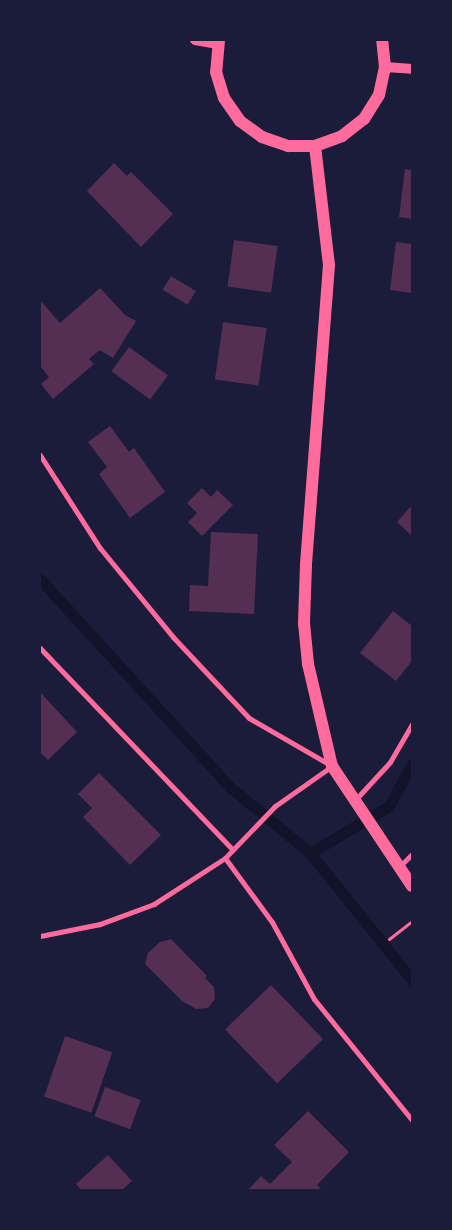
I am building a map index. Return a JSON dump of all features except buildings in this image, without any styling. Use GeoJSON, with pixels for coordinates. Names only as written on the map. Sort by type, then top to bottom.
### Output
{"type":"FeatureCollection","features":[{"type":"Feature","properties":{"kind":"main road"},"geometry":{"type":"LineString","coordinates":[[195,40],[218,42],[216,72],[224,98],[240,121],[262,138],[288,146],[315,146],[342,136],[364,119],[379,95],[385,68],[382,40]]}},
{"type":"Feature","properties":{"kind":"main road"},"geometry":{"type":"LineString","coordinates":[[385,68],[412,69]]}},
{"type":"Feature","properties":{"kind":"main road"},"geometry":{"type":"LineString","coordinates":[[315,146],[329,265],[311,484],[304,623],[308,664],[332,766],[412,886]]}},
{"type":"Feature","properties":{"kind":"street"},"geometry":{"type":"LineString","coordinates":[[40,455],[100,548],[173,637],[230,698],[249,718],[332,766],[275,806],[225,858],[154,904],[100,924],[40,936]]}},
{"type":"Feature","properties":{"kind":"street"},"geometry":{"type":"LineString","coordinates":[[40,648],[232,849]]}},
{"type":"Feature","properties":{"kind":"street"},"geometry":{"type":"LineString","coordinates":[[354,801],[390,762],[412,724]]}},
{"type":"Feature","properties":{"kind":"street"},"geometry":{"type":"LineString","coordinates":[[399,868],[412,854]]}},
{"type":"Feature","properties":{"kind":"street"},"geometry":{"type":"LineString","coordinates":[[225,858],[272,922],[314,999],[412,1120]]}},
{"type":"Feature","properties":{"kind":"path"},"geometry":{"type":"LineString","coordinates":[[389,939],[412,921]]}},
{"type":"Feature","properties":{"kind":"waterway"},"geometry":{"type":"LineString","coordinates":[[40,579],[230,787],[310,853],[412,980]]}},
{"type":"Feature","properties":{"kind":"waterway"},"geometry":{"type":"LineString","coordinates":[[310,853],[389,806],[412,764]]}}]}
